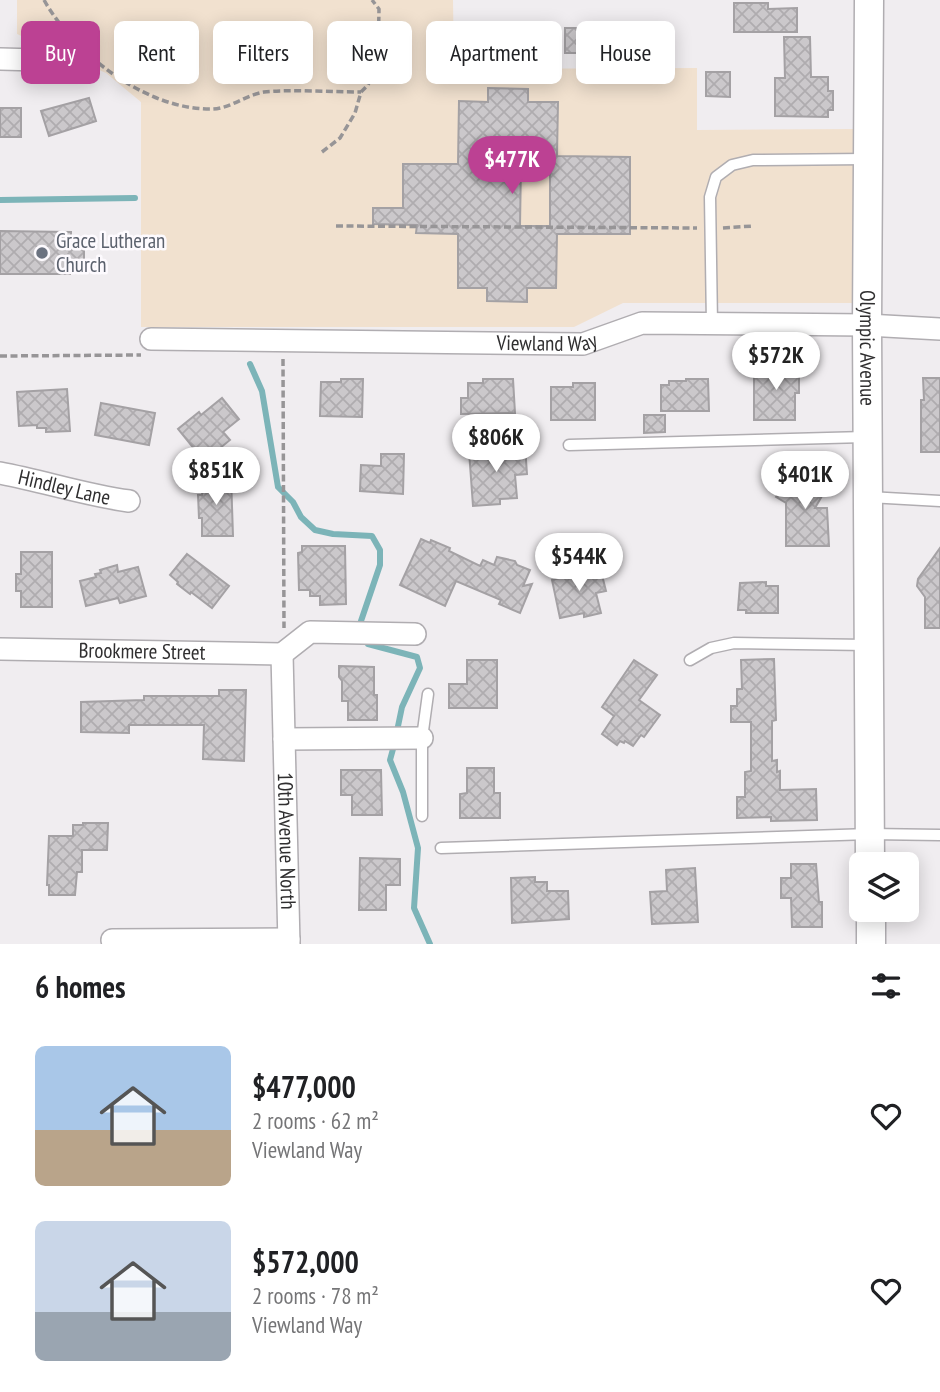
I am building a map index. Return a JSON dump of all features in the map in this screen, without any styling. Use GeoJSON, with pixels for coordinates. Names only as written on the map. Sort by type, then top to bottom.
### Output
{"type":"FeatureCollection","features":[{"type":"Feature","properties":{"kind":"street","name":"Olympic Avenue"},"geometry":{"type":"LineString","coordinates":[[869,0],[867,325],[870,852]]}},
{"type":"Feature","properties":{"kind":"street"},"geometry":{"type":"LineString","coordinates":[[0,60],[21,60]]}},
{"type":"Feature","properties":{"kind":"street","name":"Viewland Way"},"geometry":{"type":"LineString","coordinates":[[151,339],[583,344],[642,323],[867,325],[940,329]]}},
{"type":"Feature","properties":{"kind":"street","name":"Hindley Lane"},"geometry":{"type":"LineString","coordinates":[[0,473],[93,496],[129,501]]}},
{"type":"Feature","properties":{"kind":"street"},"geometry":{"type":"LineString","coordinates":[[282,654],[310,632],[415,634]]}},
{"type":"Feature","properties":{"kind":"street","name":"Brookmere Street"},"geometry":{"type":"LineString","coordinates":[[0,649],[282,654]]}},
{"type":"Feature","properties":{"kind":"street","name":"10th Avenue North"},"geometry":{"type":"LineString","coordinates":[[282,654],[289,942]]}},
{"type":"Feature","properties":{"kind":"street"},"geometry":{"type":"LineString","coordinates":[[284,739],[422,738]]}},
{"type":"Feature","properties":{"kind":"street"},"geometry":{"type":"LineString","coordinates":[[871,922],[871,944]]}},
{"type":"Feature","properties":{"kind":"street"},"geometry":{"type":"LineString","coordinates":[[113,940],[289,942]]}},
{"type":"Feature","properties":{"kind":"lane"},"geometry":{"type":"LineString","coordinates":[[712,324],[710,197],[716,177],[732,164],[753,160],[869,159]]}},
{"type":"Feature","properties":{"kind":"lane"},"geometry":{"type":"LineString","coordinates":[[569,445],[868,437]]}},
{"type":"Feature","properties":{"kind":"lane"},"geometry":{"type":"LineString","coordinates":[[869,497],[940,501]]}},
{"type":"Feature","properties":{"kind":"lane"},"geometry":{"type":"LineString","coordinates":[[690,660],[711,648],[734,643],[870,645]]}},
{"type":"Feature","properties":{"kind":"lane"},"geometry":{"type":"LineString","coordinates":[[422,816],[422,738],[428,694]]}},
{"type":"Feature","properties":{"kind":"lane"},"geometry":{"type":"LineString","coordinates":[[441,848],[870,834],[940,835]]}},
{"type":"Feature","properties":{"kind":"path"},"geometry":{"type":"LineString","coordinates":[[44,0],[50,11],[87,52],[141,92],[166,102],[190,108],[215,109],[262,92],[360,92]]}},
{"type":"Feature","properties":{"kind":"path"},"geometry":{"type":"LineString","coordinates":[[322,152],[340,138],[355,113],[360,92],[368,85],[378,61],[379,9],[372,0]]}},
{"type":"Feature","properties":{"kind":"path"},"geometry":{"type":"LineString","coordinates":[[336,226],[753,226]]}},
{"type":"Feature","properties":{"kind":"path"},"geometry":{"type":"LineString","coordinates":[[0,356],[143,355],[151,339]]}},
{"type":"Feature","properties":{"kind":"path"},"geometry":{"type":"LineString","coordinates":[[282,654],[283,354],[289,341]]}},
{"type":"Feature","properties":{"kind":"shaded area"},"geometry":{"type":"Polygon","coordinates":[[[17,0],[453,0],[453,21],[426,21],[426,84],[562,84],[562,69],[576,68],[576,84],[675,84],[675,68],[697,68],[697,130],[859,129],[859,303],[623,303],[574,327],[141,327],[141,102],[119,84],[199,84],[199,21],[114,21],[114,80],[100,70],[100,21],[21,21],[21,36],[17,34],[17,0]]]}},
{"type":"Feature","properties":{"kind":"building"},"geometry":{"type":"Polygon","coordinates":[[[734,3],[768,3],[768,9],[797,8],[797,32],[734,32],[734,3]]]}},
{"type":"Feature","properties":{"kind":"building"},"geometry":{"type":"Polygon","coordinates":[[[565,28],[576,28],[576,53],[565,53],[565,28]]]}},
{"type":"Feature","properties":{"kind":"building"},"geometry":{"type":"Polygon","coordinates":[[[784,37],[810,37],[811,77],[828,77],[828,91],[833,91],[833,110],[828,110],[828,117],[775,116],[775,78],[785,78],[784,37]]]}},
{"type":"Feature","properties":{"kind":"building"},"geometry":{"type":"Polygon","coordinates":[[[706,72],[730,72],[730,97],[706,96],[706,72]]]}},
{"type":"Feature","properties":{"kind":"building"},"geometry":{"type":"Polygon","coordinates":[[[488,88],[528,89],[528,102],[558,102],[557,156],[630,157],[630,234],[557,234],[556,288],[527,288],[527,302],[487,301],[487,288],[458,288],[458,234],[416,233],[417,225],[373,224],[373,208],[403,208],[403,164],[458,164],[459,101],[488,102],[488,88]],[[521,165],[520,226],[550,226],[550,165],[521,165]]]}},
{"type":"Feature","properties":{"kind":"building"},"geometry":{"type":"Polygon","coordinates":[[[89,98],[96,121],[49,136],[41,111],[89,98]]]}},
{"type":"Feature","properties":{"kind":"building"},"geometry":{"type":"Polygon","coordinates":[[[0,108],[21,108],[21,137],[0,137],[0,108]]]}},
{"type":"Feature","properties":{"kind":"building","name":"Grace Lutheran Church"},"geometry":{"type":"Polygon","coordinates":[[[0,231],[71,232],[71,238],[84,238],[84,268],[70,268],[70,274],[0,274],[0,231]]]}},
{"type":"Feature","properties":{"kind":"building"},"geometry":{"type":"Polygon","coordinates":[[[754,365],[799,365],[795,420],[754,420],[754,365]]]}},
{"type":"Feature","properties":{"kind":"building"},"geometry":{"type":"Polygon","coordinates":[[[923,378],[940,378],[940,452],[921,452],[923,378]]]}},
{"type":"Feature","properties":{"kind":"building"},"geometry":{"type":"Polygon","coordinates":[[[341,379],[363,379],[362,417],[320,416],[321,382],[341,382],[341,379]]]}},
{"type":"Feature","properties":{"kind":"building"},"geometry":{"type":"Polygon","coordinates":[[[483,379],[513,379],[515,413],[461,414],[461,398],[468,398],[468,383],[483,383],[483,379]]]}},
{"type":"Feature","properties":{"kind":"building"},"geometry":{"type":"Polygon","coordinates":[[[686,379],[708,379],[709,411],[661,411],[661,385],[686,379]]]}},
{"type":"Feature","properties":{"kind":"building"},"geometry":{"type":"Polygon","coordinates":[[[573,383],[595,383],[595,420],[551,420],[551,387],[573,387],[573,383]]]}},
{"type":"Feature","properties":{"kind":"building"},"geometry":{"type":"Polygon","coordinates":[[[67,389],[70,431],[46,432],[46,428],[37,428],[37,425],[19,426],[17,392],[67,389]]]}},
{"type":"Feature","properties":{"kind":"building"},"geometry":{"type":"Polygon","coordinates":[[[222,398],[239,419],[223,432],[230,440],[204,461],[178,429],[222,398]]]}},
{"type":"Feature","properties":{"kind":"building"},"geometry":{"type":"Polygon","coordinates":[[[101,403],[155,413],[149,445],[95,435],[101,403]]]}},
{"type":"Feature","properties":{"kind":"building"},"geometry":{"type":"Polygon","coordinates":[[[644,415],[665,415],[665,432],[644,433],[644,415]]]}},
{"type":"Feature","properties":{"kind":"building"},"geometry":{"type":"Polygon","coordinates":[[[525,446],[527,474],[515,475],[517,498],[500,499],[500,504],[473,506],[469,451],[525,446]]]}},
{"type":"Feature","properties":{"kind":"building"},"geometry":{"type":"Polygon","coordinates":[[[381,454],[404,454],[403,494],[360,491],[361,465],[381,466],[381,454]]]}},
{"type":"Feature","properties":{"kind":"building"},"geometry":{"type":"Polygon","coordinates":[[[804,470],[821,477],[820,479],[829,484],[815,508],[827,508],[829,546],[786,546],[786,503],[776,497],[788,476],[797,482],[804,470]]]}},
{"type":"Feature","properties":{"kind":"building"},"geometry":{"type":"Polygon","coordinates":[[[204,476],[231,476],[233,536],[202,536],[198,495],[202,495],[204,476]]]}},
{"type":"Feature","properties":{"kind":"building"},"geometry":{"type":"Polygon","coordinates":[[[421,539],[450,548],[449,551],[480,566],[483,560],[494,565],[497,557],[515,561],[517,565],[530,570],[523,586],[532,584],[520,613],[499,604],[501,600],[456,581],[445,606],[400,585],[421,539]]]}},
{"type":"Feature","properties":{"kind":"building"},"geometry":{"type":"Polygon","coordinates":[[[302,546],[345,546],[346,604],[320,605],[320,596],[310,596],[310,590],[299,590],[298,553],[302,552],[302,546]]]}},
{"type":"Feature","properties":{"kind":"building"},"geometry":{"type":"Polygon","coordinates":[[[940,548],[940,628],[925,628],[925,597],[917,586],[918,579],[940,548]]]}},
{"type":"Feature","properties":{"kind":"building"},"geometry":{"type":"Polygon","coordinates":[[[21,552],[52,552],[52,607],[21,607],[21,591],[16,591],[16,574],[21,574],[21,552]]]}},
{"type":"Feature","properties":{"kind":"building"},"geometry":{"type":"Polygon","coordinates":[[[187,554],[229,586],[212,608],[177,584],[170,575],[187,554]]]}},
{"type":"Feature","properties":{"kind":"building"},"geometry":{"type":"Polygon","coordinates":[[[117,565],[118,572],[138,567],[146,596],[120,603],[118,598],[86,606],[80,581],[96,577],[95,574],[101,573],[100,570],[117,565]]]}},
{"type":"Feature","properties":{"kind":"building"},"geometry":{"type":"Polygon","coordinates":[[[600,567],[606,591],[596,593],[601,613],[560,618],[552,580],[600,567]]]}},
{"type":"Feature","properties":{"kind":"building"},"geometry":{"type":"Polygon","coordinates":[[[766,582],[766,586],[778,586],[778,613],[746,613],[746,610],[738,610],[740,583],[766,582]]]}},
{"type":"Feature","properties":{"kind":"building"},"geometry":{"type":"Polygon","coordinates":[[[774,659],[776,720],[772,721],[772,761],[777,760],[780,790],[816,789],[817,820],[771,821],[771,817],[737,818],[737,797],[745,797],[745,772],[751,771],[751,722],[731,722],[731,706],[737,706],[737,689],[742,689],[741,660],[774,659]]]}},
{"type":"Feature","properties":{"kind":"building"},"geometry":{"type":"Polygon","coordinates":[[[467,660],[497,660],[497,708],[449,708],[449,684],[467,684],[467,660]]]}},
{"type":"Feature","properties":{"kind":"building"},"geometry":{"type":"Polygon","coordinates":[[[634,660],[657,675],[639,700],[660,715],[644,737],[641,735],[633,746],[625,741],[620,741],[617,745],[602,734],[614,716],[602,707],[634,660]]]}},
{"type":"Feature","properties":{"kind":"building"},"geometry":{"type":"Polygon","coordinates":[[[339,666],[374,667],[377,720],[348,720],[348,701],[342,701],[339,666]]]}},
{"type":"Feature","properties":{"kind":"building"},"geometry":{"type":"Polygon","coordinates":[[[219,690],[246,690],[244,761],[203,759],[204,725],[129,725],[129,733],[81,732],[81,702],[144,700],[144,696],[219,696],[219,690]]]}},
{"type":"Feature","properties":{"kind":"building"},"geometry":{"type":"Polygon","coordinates":[[[467,768],[494,768],[494,793],[500,793],[500,818],[460,818],[460,794],[467,793],[467,768]]]}},
{"type":"Feature","properties":{"kind":"building"},"geometry":{"type":"Polygon","coordinates":[[[341,770],[381,770],[382,815],[352,815],[352,795],[341,795],[341,770]]]}},
{"type":"Feature","properties":{"kind":"building"},"geometry":{"type":"Polygon","coordinates":[[[108,823],[107,850],[82,850],[82,872],[77,872],[75,895],[49,895],[49,836],[73,836],[73,825],[108,823]]]}},
{"type":"Feature","properties":{"kind":"building"},"geometry":{"type":"Polygon","coordinates":[[[360,858],[400,859],[400,885],[386,885],[386,910],[359,910],[360,858]]]}},
{"type":"Feature","properties":{"kind":"building"},"geometry":{"type":"Polygon","coordinates":[[[791,864],[816,864],[819,902],[822,902],[822,927],[792,927],[791,898],[781,898],[781,878],[791,878],[791,864]]]}},
{"type":"Feature","properties":{"kind":"building"},"geometry":{"type":"Polygon","coordinates":[[[695,868],[698,922],[652,924],[650,892],[667,891],[666,870],[695,868]]]}},
{"type":"Feature","properties":{"kind":"building"},"geometry":{"type":"Polygon","coordinates":[[[535,877],[535,882],[547,882],[547,891],[568,891],[569,919],[512,923],[511,878],[535,877]]]}},
{"type":"Feature","properties":{"kind":"waterway"},"geometry":{"type":"LineString","coordinates":[[0,200],[135,198]]}},
{"type":"Feature","properties":{"kind":"waterway"},"geometry":{"type":"LineString","coordinates":[[250,364],[262,391],[278,487],[293,502],[301,517],[315,530],[372,536],[380,550],[380,565],[361,621]]}},
{"type":"Feature","properties":{"kind":"waterway"},"geometry":{"type":"LineString","coordinates":[[368,644],[417,657],[420,668],[402,707],[397,731]]}},
{"type":"Feature","properties":{"kind":"waterway"},"geometry":{"type":"LineString","coordinates":[[393,749],[390,760],[403,792],[418,848],[414,908],[430,944]]}},
{"type":"Feature","properties":{"kind":"place","name":"Grace Lutheran Church"},"geometry":{"type":"Point","coordinates":[42,253]}}]}
